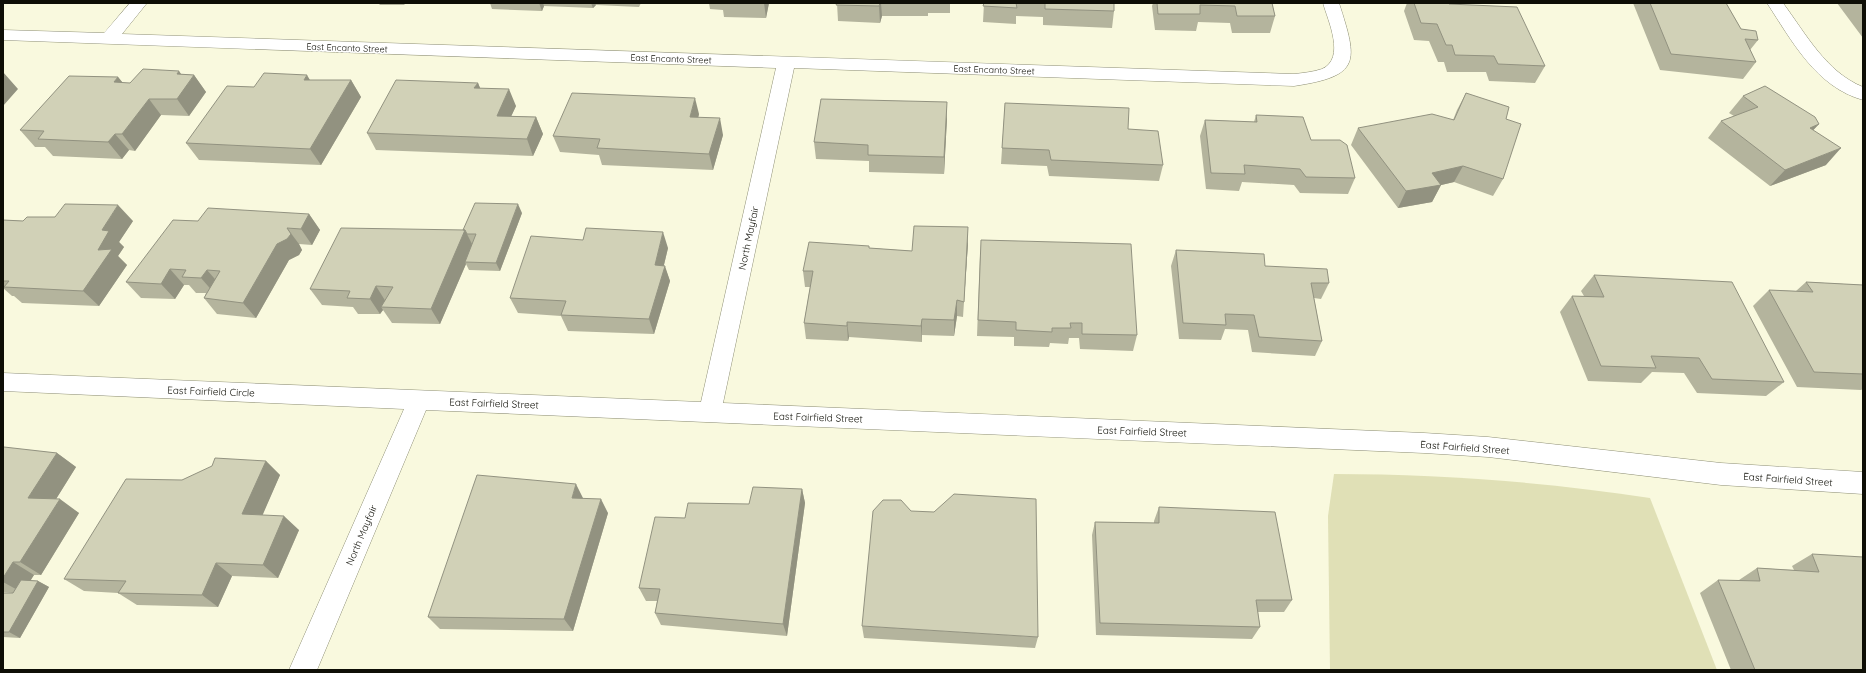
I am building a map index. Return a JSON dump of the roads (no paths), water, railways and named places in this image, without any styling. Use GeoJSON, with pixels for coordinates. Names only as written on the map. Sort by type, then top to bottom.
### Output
{"type":"FeatureCollection","features":[{"type":"Feature","properties":{"kind":"street"},"geometry":{"type":"LineString","coordinates":[[108,39],[139,3]]}},
{"type":"Feature","properties":{"kind":"street","name":"East Encanto Street"},"geometry":{"type":"LineString","coordinates":[[3,35],[1294,80],[1312,79],[1336,70],[1341,62],[1343,44],[1331,3]]}},
{"type":"Feature","properties":{"kind":"street"},"geometry":{"type":"LineString","coordinates":[[1775,3],[1824,70],[1837,81],[1858,93]]}},
{"type":"Feature","properties":{"kind":"street","name":"North Mayfair"},"geometry":{"type":"LineString","coordinates":[[710,412],[786,63]]}},
{"type":"Feature","properties":{"kind":"street","name":"East Fairfield Circle"},"geometry":{"type":"LineString","coordinates":[[3,382],[419,400]]}},
{"type":"Feature","properties":{"kind":"street","name":"North Mayfair"},"geometry":{"type":"LineString","coordinates":[[303,670],[419,400]]}},
{"type":"Feature","properties":{"kind":"street","name":"East Fairfield Street"},"geometry":{"type":"LineString","coordinates":[[419,400],[1488,447],[1721,474],[1863,483]]}}]}
